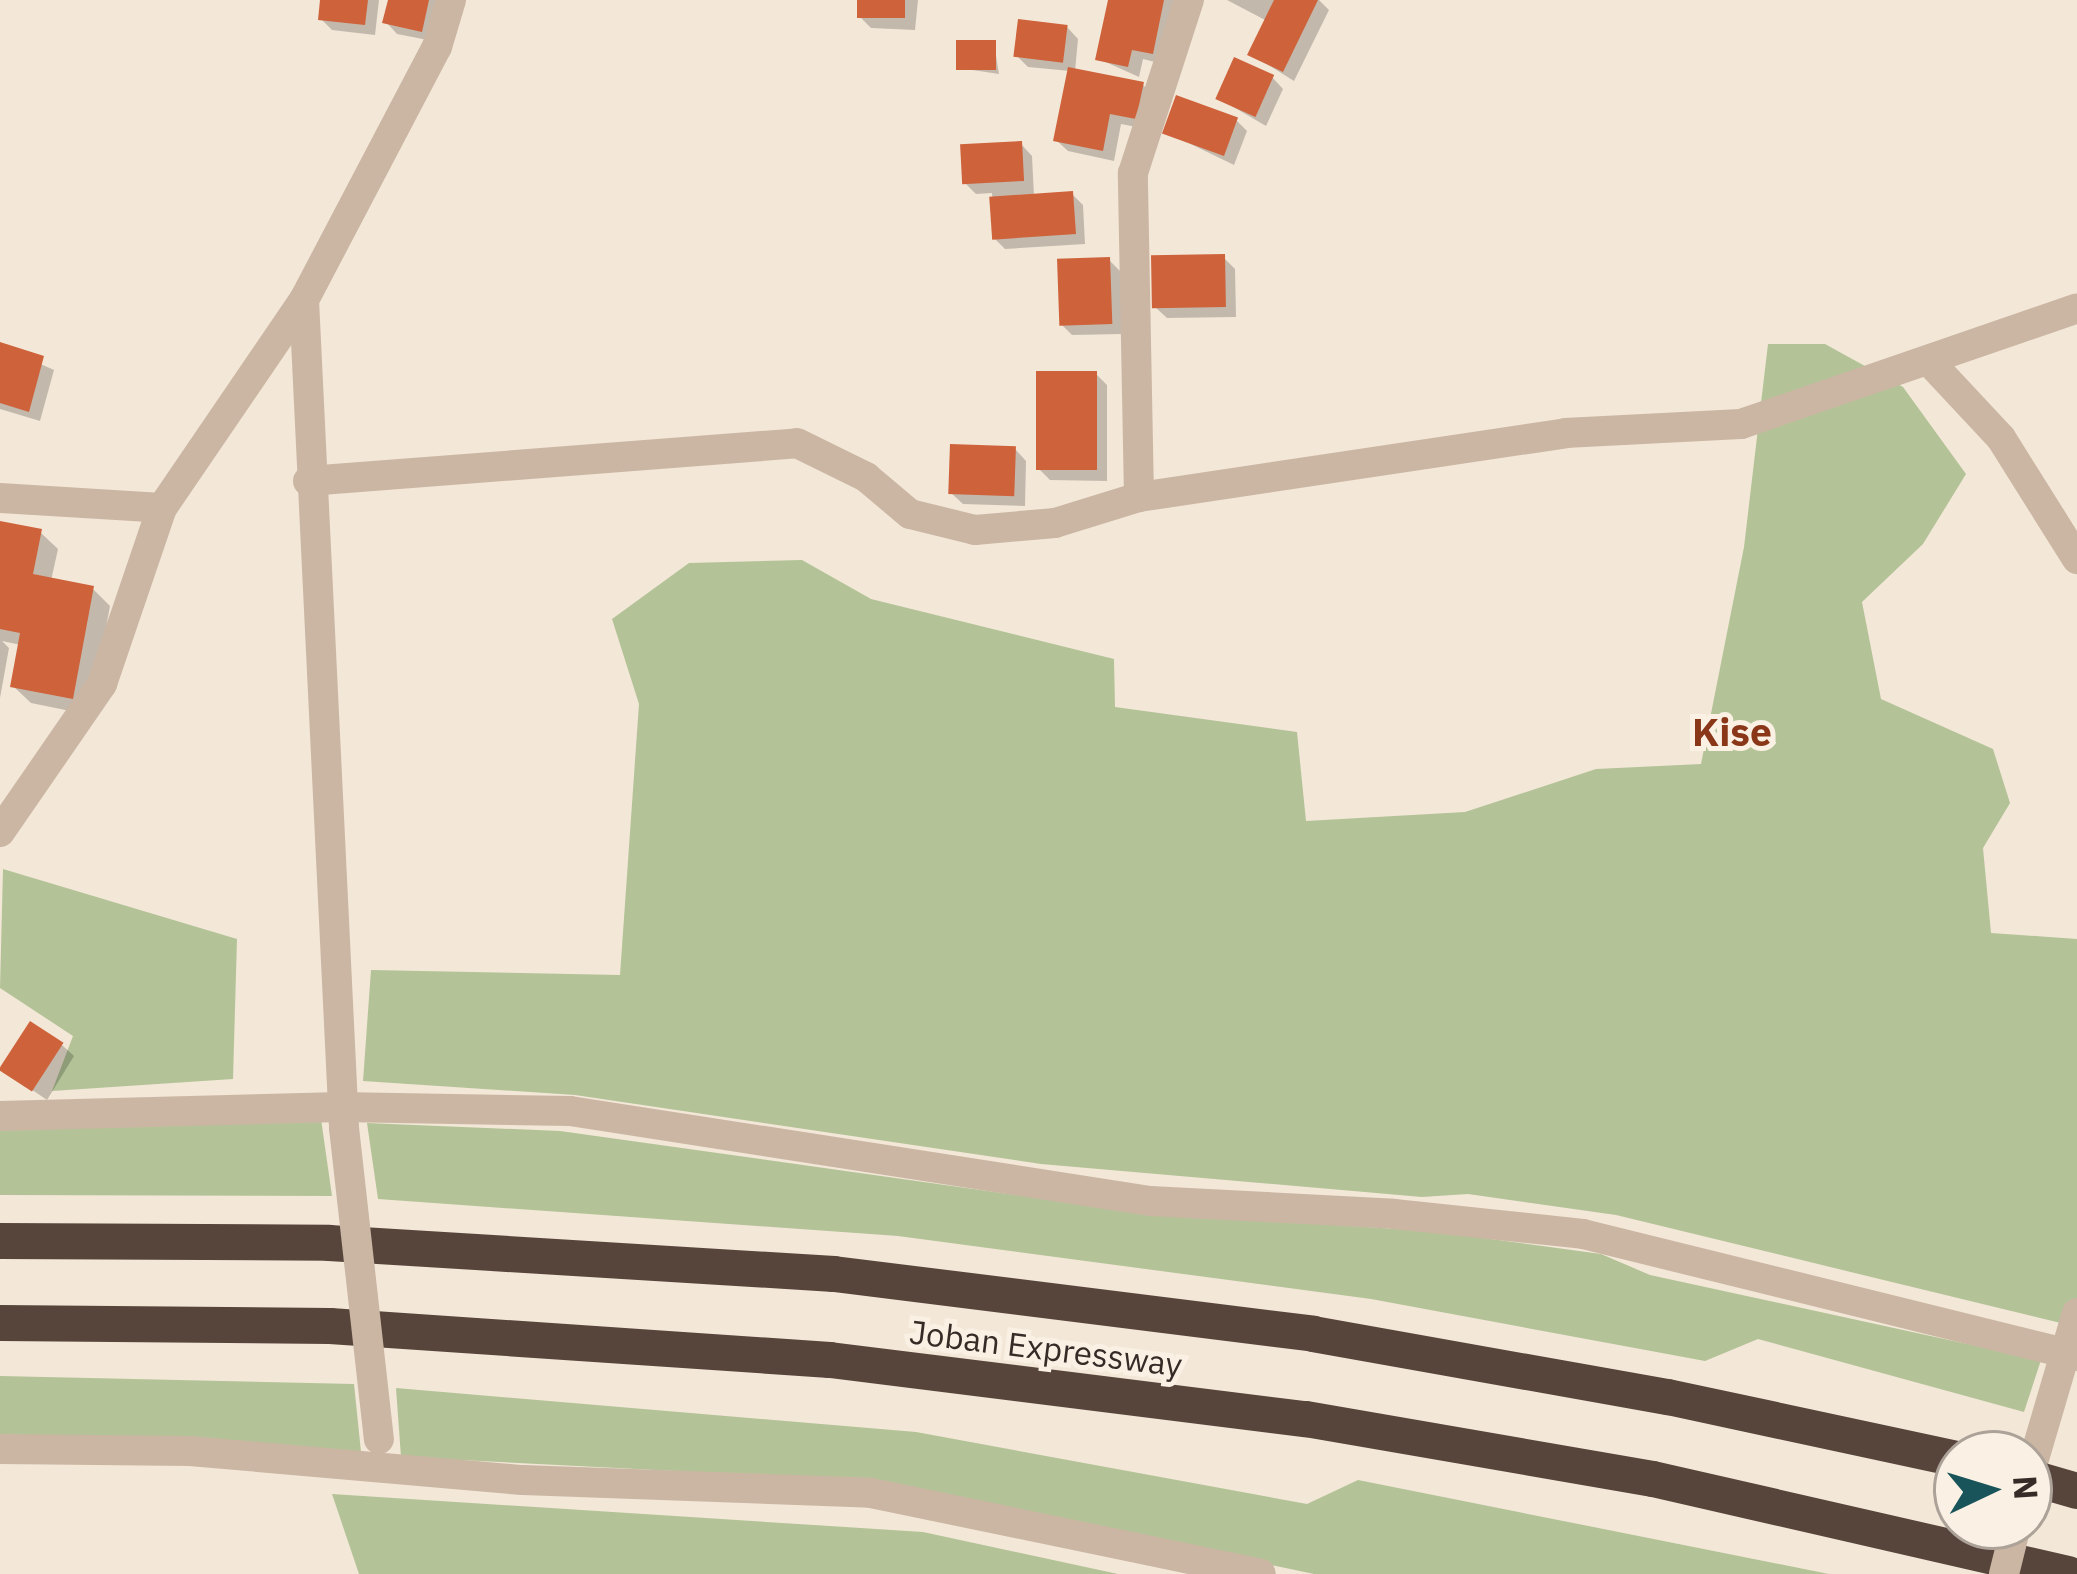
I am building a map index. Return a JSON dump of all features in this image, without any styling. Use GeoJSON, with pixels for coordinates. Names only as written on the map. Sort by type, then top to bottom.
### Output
{"type":"FeatureCollection","features":[{"type":"Feature","properties":{"kind":"highway","name":"Joban Expressway"},"geometry":{"type":"LineString","coordinates":[[0,1241],[329,1243],[834,1274],[1312,1334],[1668,1396],[1933,1454]]}},
{"type":"Feature","properties":{"kind":"highway","name":"Joban Expressway"},"geometry":{"type":"LineString","coordinates":[[0,1322],[330,1326],[878,1366],[1306,1419],[1630,1475],[2068,1574]]}},
{"type":"Feature","properties":{"kind":"street"},"geometry":{"type":"LineString","coordinates":[[0,832],[102,684],[162,508],[304,300],[437,47],[451,0]]}},
{"type":"Feature","properties":{"kind":"street"},"geometry":{"type":"LineString","coordinates":[[1139,497],[1133,173],[1189,0]]}},
{"type":"Feature","properties":{"kind":"street"},"geometry":{"type":"LineString","coordinates":[[304,300],[308,482],[342,1117],[381,1471]]}},
{"type":"Feature","properties":{"kind":"street"},"geometry":{"type":"LineString","coordinates":[[308,482],[797,443],[866,477],[910,514],[975,530],[1055,523],[1139,497],[1565,433],[1741,424],[2077,308]]}},
{"type":"Feature","properties":{"kind":"street"},"geometry":{"type":"LineString","coordinates":[[1929,361],[2001,438],[2077,559]]}},
{"type":"Feature","properties":{"kind":"street"},"geometry":{"type":"LineString","coordinates":[[0,498],[162,508]]}},
{"type":"Feature","properties":{"kind":"street"},"geometry":{"type":"LineString","coordinates":[[0,1115],[342,1117],[570,1111],[1150,1201],[1394,1214],[1583,1234],[2065,1358]]}},
{"type":"Feature","properties":{"kind":"street"},"geometry":{"type":"LineString","coordinates":[[2043,1430],[2077,1313]]}},
{"type":"Feature","properties":{"kind":"street"},"geometry":{"type":"LineString","coordinates":[[0,1449],[190,1451],[381,1471],[871,1492],[1261,1574]]}},
{"type":"Feature","properties":{"kind":"green space"},"geometry":{"type":"Polygon","coordinates":[[[1768,344],[1825,344],[1903,387],[1966,474],[1923,544],[1862,602],[1881,699],[1993,749],[2010,803],[1983,848],[1991,933],[2077,939],[2077,1327],[1616,1215],[1468,1194],[1422,1197],[1041,1164],[575,1095],[363,1081],[371,970],[620,975],[639,704],[612,619],[689,563],[802,560],[871,599],[1114,659],[1115,707],[1297,732],[1306,821],[1465,812],[1596,769],[1701,764],[1744,547],[1768,344]]]}},
{"type":"Feature","properties":{"kind":"green space"},"geometry":{"type":"Polygon","coordinates":[[[3,869],[237,939],[233,1079],[52,1091],[73,1036],[0,988],[3,869]]]}},
{"type":"Feature","properties":{"kind":"green space"},"geometry":{"type":"Polygon","coordinates":[[[321,1119],[332,1196],[0,1195],[0,1129],[321,1119]]]}},
{"type":"Feature","properties":{"kind":"green space"},"geometry":{"type":"Polygon","coordinates":[[[367,1123],[560,1131],[1124,1210],[1439,1232],[1601,1254],[1650,1275],[2041,1360],[2024,1412],[1758,1339],[1705,1361],[1371,1299],[898,1236],[378,1199],[367,1123]]]}},
{"type":"Feature","properties":{"kind":"green space"},"geometry":{"type":"Polygon","coordinates":[[[0,1376],[354,1384],[361,1452],[0,1434],[0,1376]]]}},
{"type":"Feature","properties":{"kind":"green space"},"geometry":{"type":"Polygon","coordinates":[[[396,1388],[916,1432],[1307,1504],[1358,1480],[1829,1574],[1314,1574],[874,1481],[401,1457],[396,1388]]]}},
{"type":"Feature","properties":{"kind":"green space"},"geometry":{"type":"Polygon","coordinates":[[[332,1494],[923,1532],[1118,1574],[359,1574],[332,1494]]]}},
{"type":"Feature","properties":{"kind":"building"},"geometry":{"type":"Polygon","coordinates":[[[320,0],[368,0],[365,25],[318,20],[320,0]]]}},
{"type":"Feature","properties":{"kind":"building"},"geometry":{"type":"Polygon","coordinates":[[[388,0],[429,0],[422,32],[382,23],[388,0]]]}},
{"type":"Feature","properties":{"kind":"building"},"geometry":{"type":"Polygon","coordinates":[[[857,0],[905,0],[905,18],[857,18],[857,0]]]}},
{"type":"Feature","properties":{"kind":"building"},"geometry":{"type":"Polygon","coordinates":[[[1108,0],[1164,0],[1153,54],[1132,50],[1128,67],[1095,60],[1108,0]]]}},
{"type":"Feature","properties":{"kind":"building"},"geometry":{"type":"Polygon","coordinates":[[[1274,0],[1318,0],[1283,72],[1247,55],[1274,0]]]}},
{"type":"Feature","properties":{"kind":"building"},"geometry":{"type":"Polygon","coordinates":[[[1018,19],[1068,25],[1063,63],[1013,57],[1018,19]]]}},
{"type":"Feature","properties":{"kind":"building"},"geometry":{"type":"Polygon","coordinates":[[[956,40],[996,40],[996,70],[956,70],[956,40]]]}},
{"type":"Feature","properties":{"kind":"building"},"geometry":{"type":"Polygon","coordinates":[[[1234,57],[1274,75],[1255,117],[1215,99],[1234,57]]]}},
{"type":"Feature","properties":{"kind":"building"},"geometry":{"type":"Polygon","coordinates":[[[1068,67],[1144,82],[1136,119],[1110,114],[1103,151],[1053,141],[1068,67]]]}},
{"type":"Feature","properties":{"kind":"building"},"geometry":{"type":"Polygon","coordinates":[[[1176,95],[1238,118],[1224,156],[1162,134],[1176,95]]]}},
{"type":"Feature","properties":{"kind":"building"},"geometry":{"type":"Polygon","coordinates":[[[1022,141],[1024,181],[962,184],[960,144],[1022,141]]]}},
{"type":"Feature","properties":{"kind":"building"},"geometry":{"type":"Polygon","coordinates":[[[1073,191],[1076,234],[992,240],[989,197],[1073,191]]]}},
{"type":"Feature","properties":{"kind":"building"},"geometry":{"type":"Polygon","coordinates":[[[1225,254],[1226,307],[1152,308],[1151,255],[1225,254]]]}},
{"type":"Feature","properties":{"kind":"building"},"geometry":{"type":"Polygon","coordinates":[[[1110,257],[1112,324],[1059,326],[1057,259],[1110,257]]]}},
{"type":"Feature","properties":{"kind":"building"},"geometry":{"type":"Polygon","coordinates":[[[0,342],[44,356],[29,412],[0,403],[0,342]]]}},
{"type":"Feature","properties":{"kind":"building"},"geometry":{"type":"Polygon","coordinates":[[[1036,371],[1097,371],[1097,470],[1036,470],[1036,371]]]}},
{"type":"Feature","properties":{"kind":"building"},"geometry":{"type":"Polygon","coordinates":[[[950,444],[1016,446],[1014,496],[948,494],[950,444]]]}},
{"type":"Feature","properties":{"kind":"building"},"geometry":{"type":"Polygon","coordinates":[[[0,521],[42,529],[33,574],[94,586],[73,699],[10,687],[20,633],[0,629],[0,521]]]}},
{"type":"Feature","properties":{"kind":"building"},"geometry":{"type":"Polygon","coordinates":[[[30,1021],[64,1043],[32,1091],[0,1071],[30,1021]]]}},
{"type":"Feature","properties":{"kind":"district","name":"Kise"},"geometry":{"type":"Point","coordinates":[1732,732]}}]}
